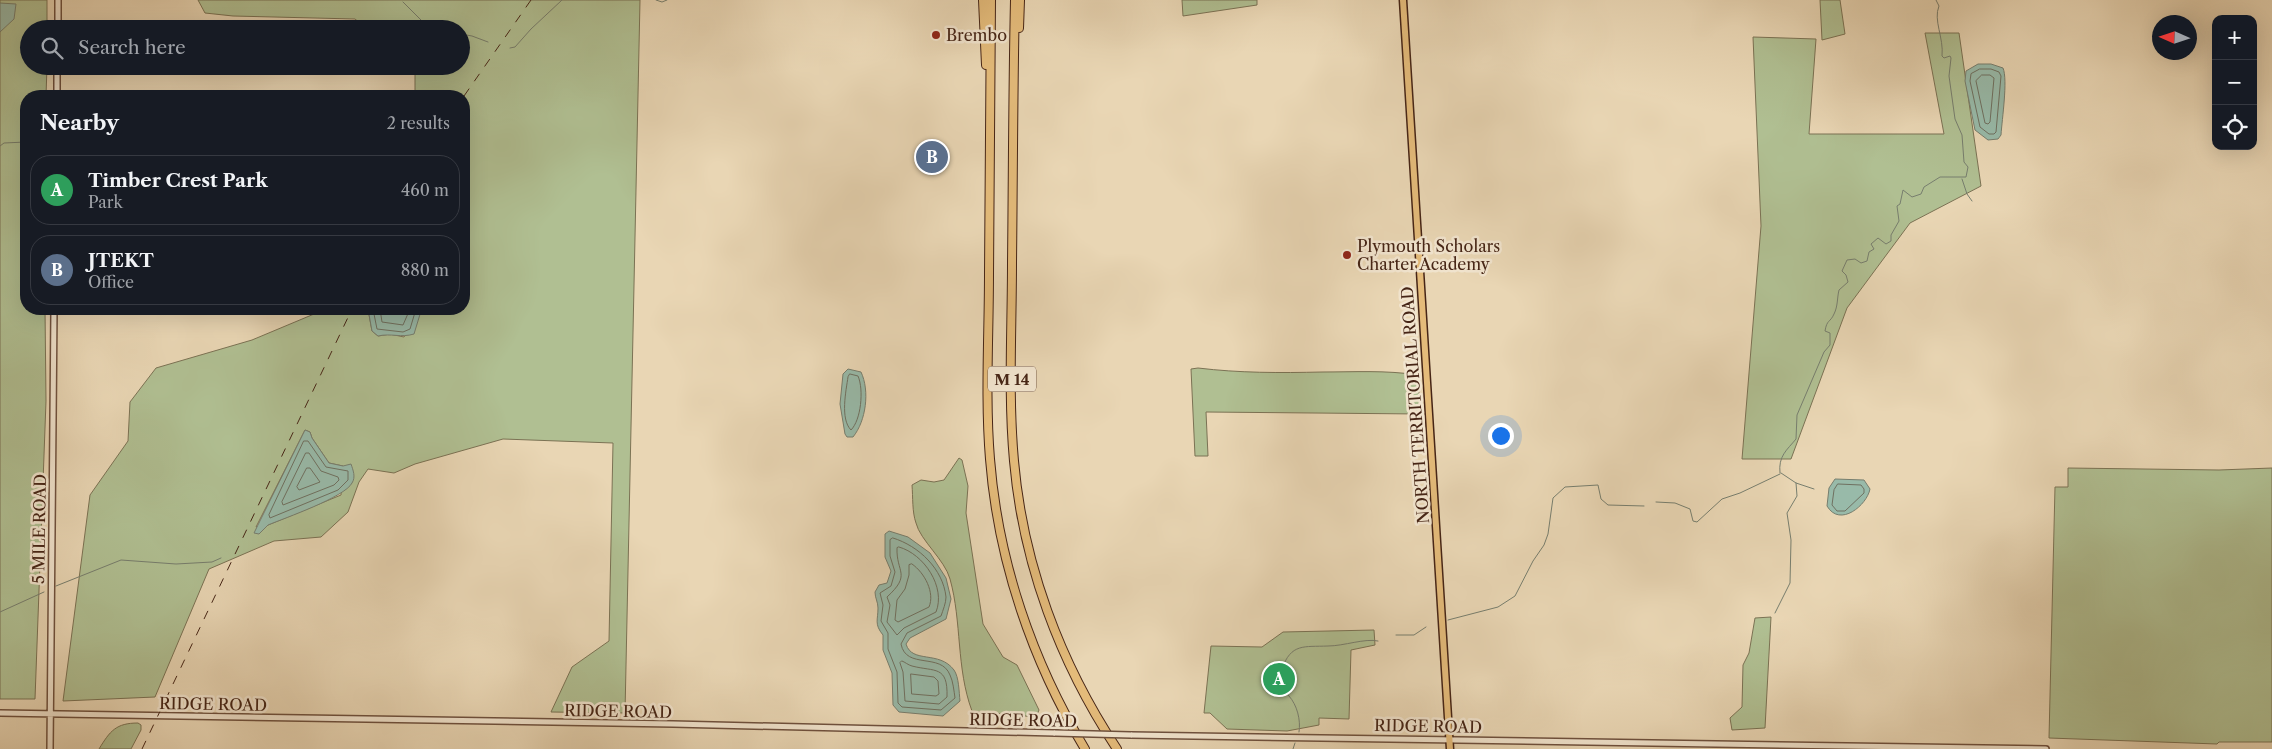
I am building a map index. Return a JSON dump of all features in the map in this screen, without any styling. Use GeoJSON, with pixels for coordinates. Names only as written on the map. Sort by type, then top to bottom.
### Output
{"type":"FeatureCollection","features":[{"type":"Feature","properties":{"kind":"highway"},"geometry":{"type":"LineString","coordinates":[[984,0],[990,107]]}},
{"type":"Feature","properties":{"kind":"highway","name":"M 14"},"geometry":{"type":"LineString","coordinates":[[992,0],[989,443],[994,494],[1007,563],[1029,635],[1050,684],[1085,749]]}},
{"type":"Feature","properties":{"kind":"highway","name":"M 14"},"geometry":{"type":"LineString","coordinates":[[1015,0],[1012,398],[1013,447],[1018,497],[1031,559],[1044,604],[1082,690],[1117,749]]}},
{"type":"Feature","properties":{"kind":"highway"},"geometry":{"type":"LineString","coordinates":[[1014,82],[1020,0]]}},
{"type":"Feature","properties":{"kind":"main road","name":"NORTH TERRITORIAL ROAD"},"geometry":{"type":"LineString","coordinates":[[1403,0],[1450,749]]}},
{"type":"Feature","properties":{"kind":"street"},"geometry":{"type":"LineString","coordinates":[[58,0],[58,20]]}},
{"type":"Feature","properties":{"kind":"street"},"geometry":{"type":"LineString","coordinates":[[57,75],[57,90]]}},
{"type":"Feature","properties":{"kind":"street","name":"5 MILE ROAD"},"geometry":{"type":"LineString","coordinates":[[50,749],[54,315]]}},
{"type":"Feature","properties":{"kind":"street","name":"RIDGE ROAD"},"geometry":{"type":"LineString","coordinates":[[0,713],[673,724],[1132,735],[2046,749]]}},
{"type":"Feature","properties":{"kind":"shaded area"},"geometry":{"type":"Polygon","coordinates":[[[0,0],[47,0],[47,20],[20,20],[20,75],[47,75],[46,90],[20,90],[20,315],[45,315],[46,401],[35,699],[0,699],[0,0]]]}},
{"type":"Feature","properties":{"kind":"shaded area"},"geometry":{"type":"Polygon","coordinates":[[[198,0],[640,0],[625,713],[551,712],[572,667],[609,641],[613,443],[503,439],[415,464],[394,473],[368,469],[359,482],[348,512],[321,537],[274,541],[209,569],[155,697],[63,701],[90,495],[128,441],[130,402],[156,368],[252,340],[312,315],[369,315],[372,331],[378,336],[390,334],[404,337],[418,315],[470,315],[470,90],[415,90],[415,75],[470,75],[470,20],[356,20],[233,16],[205,13],[198,0]],[[305,430],[256,527],[268,525],[341,495],[343,466],[329,463],[310,432],[305,430]]]}},
{"type":"Feature","properties":{"kind":"shaded area"},"geometry":{"type":"Polygon","coordinates":[[[1182,0],[1257,0],[1257,5],[1183,16],[1182,0]]]}},
{"type":"Feature","properties":{"kind":"shaded area"},"geometry":{"type":"Polygon","coordinates":[[[1820,0],[1840,0],[1845,34],[1822,40],[1820,0]]]}},
{"type":"Feature","properties":{"kind":"shaded area"},"geometry":{"type":"Polygon","coordinates":[[[1925,33],[1959,33],[1981,186],[1910,223],[1847,308],[1791,459],[1742,459],[1761,226],[1753,37],[1816,39],[1809,134],[1944,134],[1925,33]]]}},
{"type":"Feature","properties":{"kind":"shaded area"},"geometry":{"type":"Polygon","coordinates":[[[1191,369],[1260,372],[1394,372],[1418,375],[1420,414],[1206,412],[1208,456],[1195,456],[1191,369]]]}},
{"type":"Feature","properties":{"kind":"shaded area"},"geometry":{"type":"Polygon","coordinates":[[[959,458],[962,460],[968,486],[966,513],[983,624],[1003,657],[1017,665],[1039,710],[1036,717],[972,711],[967,695],[961,662],[954,595],[950,579],[943,565],[918,530],[914,514],[912,485],[921,480],[934,482],[944,480],[959,458]]]}},
{"type":"Feature","properties":{"kind":"shaded area"},"geometry":{"type":"Polygon","coordinates":[[[2068,468],[2219,470],[2272,468],[2272,742],[2219,742],[2217,744],[2049,738],[2055,487],[2068,487],[2068,468]]]}},
{"type":"Feature","properties":{"kind":"shaded area"},"geometry":{"type":"Polygon","coordinates":[[[1771,617],[1765,728],[1732,730],[1730,718],[1742,707],[1743,665],[1749,653],[1755,618],[1771,617]]]}},
{"type":"Feature","properties":{"kind":"shaded area"},"geometry":{"type":"Polygon","coordinates":[[[1374,630],[1375,645],[1351,650],[1349,719],[1319,718],[1319,725],[1287,731],[1227,729],[1210,713],[1204,713],[1211,646],[1262,647],[1283,632],[1374,630]]]}},
{"type":"Feature","properties":{"kind":"shaded area"},"geometry":{"type":"Polygon","coordinates":[[[130,723],[141,725],[141,730],[131,749],[99,749],[114,729],[130,723]]]}},
{"type":"Feature","properties":{"kind":"water"},"geometry":{"type":"Polygon","coordinates":[[[0,3],[16,4],[14,19],[0,32],[0,3]]]}},
{"type":"Feature","properties":{"kind":"water"},"geometry":{"type":"Polygon","coordinates":[[[1978,64],[1991,64],[2003,68],[2005,81],[2004,100],[2001,135],[1998,139],[1988,140],[1975,130],[1965,81],[1966,71],[1978,64]]]}},
{"type":"Feature","properties":{"kind":"water"},"geometry":{"type":"Polygon","coordinates":[[[369,315],[420,315],[414,334],[378,336],[372,331],[369,315]]]}},
{"type":"Feature","properties":{"kind":"water"},"geometry":{"type":"Polygon","coordinates":[[[848,369],[861,372],[866,397],[864,414],[853,437],[847,437],[845,434],[840,404],[843,374],[848,369]]]}},
{"type":"Feature","properties":{"kind":"water"},"geometry":{"type":"Polygon","coordinates":[[[305,430],[310,432],[329,463],[343,466],[351,464],[354,474],[353,481],[347,489],[327,501],[268,525],[259,534],[254,533],[305,430]]]}},
{"type":"Feature","properties":{"kind":"water"},"geometry":{"type":"Polygon","coordinates":[[[1835,479],[1864,480],[1870,489],[1864,502],[1846,515],[1832,512],[1827,506],[1829,488],[1835,479]]]}},
{"type":"Feature","properties":{"kind":"water"},"geometry":{"type":"Polygon","coordinates":[[[889,531],[908,537],[930,553],[946,578],[951,599],[946,619],[910,638],[906,644],[914,654],[941,660],[948,664],[956,673],[960,701],[943,716],[899,712],[893,705],[892,673],[883,650],[883,635],[877,625],[878,606],[875,596],[879,585],[887,583],[891,571],[885,557],[885,534],[889,531]]]}},
{"type":"Feature","properties":{"kind":"waterway"},"geometry":{"type":"LineString","coordinates":[[510,48],[515,47],[562,0]]}},
{"type":"Feature","properties":{"kind":"waterway"},"geometry":{"type":"LineString","coordinates":[[656,0],[662,2],[667,0]]}},
{"type":"Feature","properties":{"kind":"waterway"},"geometry":{"type":"LineString","coordinates":[[1780,473],[1780,462],[1786,450],[1796,439],[1797,415],[1824,352],[1830,345],[1830,333],[1825,331],[1833,317],[1839,290],[1848,282],[1846,275],[1842,271],[1847,260],[1855,259],[1861,263],[1867,261],[1869,252],[1874,249],[1871,244],[1878,238],[1886,244],[1891,241],[1891,235],[1899,221],[1897,206],[1900,204],[1903,190],[1912,197],[1921,194],[1924,187],[1940,177],[1966,177],[1968,167],[1964,162],[1962,135],[1955,119],[1949,76],[1951,58],[1950,56],[1944,58],[1942,56],[1942,43],[1937,17],[1939,6],[1936,0]]}},
{"type":"Feature","properties":{"kind":"waterway"},"geometry":{"type":"LineString","coordinates":[[403,2],[421,20]]}},
{"type":"Feature","properties":{"kind":"waterway"},"geometry":{"type":"LineString","coordinates":[[470,36],[488,42]]}},
{"type":"Feature","properties":{"kind":"waterway"},"geometry":{"type":"LineString","coordinates":[[0,146],[4,143],[20,142]]}},
{"type":"Feature","properties":{"kind":"waterway"},"geometry":{"type":"LineString","coordinates":[[1962,179],[1967,194],[1972,201]]}},
{"type":"Feature","properties":{"kind":"waterway"},"geometry":{"type":"LineString","coordinates":[[1781,473],[1796,483],[1814,489]]}},
{"type":"Feature","properties":{"kind":"waterway"},"geometry":{"type":"LineString","coordinates":[[1656,502],[1675,503],[1690,509],[1693,521],[1697,522],[1722,499],[1740,493],[1780,474]]}},
{"type":"Feature","properties":{"kind":"waterway"},"geometry":{"type":"LineString","coordinates":[[1775,613],[1790,583],[1791,540],[1787,513],[1797,496],[1796,483]]}},
{"type":"Feature","properties":{"kind":"waterway"},"geometry":{"type":"LineString","coordinates":[[1448,620],[1498,607],[1515,596],[1533,561],[1544,545],[1548,534],[1553,498],[1565,487],[1598,485],[1601,499],[1608,505],[1644,506]]}},
{"type":"Feature","properties":{"kind":"waterway"},"geometry":{"type":"LineString","coordinates":[[56,586],[121,560],[176,564],[212,562],[221,558]]}},
{"type":"Feature","properties":{"kind":"waterway"},"geometry":{"type":"LineString","coordinates":[[0,612],[44,592]]}},
{"type":"Feature","properties":{"kind":"waterway"},"geometry":{"type":"LineString","coordinates":[[1396,635],[1414,635],[1426,627]]}},
{"type":"Feature","properties":{"kind":"waterway"},"geometry":{"type":"LineString","coordinates":[[1299,732],[1298,713],[1292,700],[1280,683],[1281,671],[1290,655],[1299,648],[1305,647],[1378,641]]}},
{"type":"Feature","properties":{"kind":"waterway"},"geometry":{"type":"LineString","coordinates":[[1293,749],[1295,743]]}},
{"type":"Feature","properties":{"kind":"railway"},"geometry":{"type":"LineString","coordinates":[[468,90],[531,0]]}},
{"type":"Feature","properties":{"kind":"railway"},"geometry":{"type":"LineString","coordinates":[[142,749],[349,315]]}},
{"type":"Feature","properties":{"kind":"place","name":"Brembo"},"geometry":{"type":"Point","coordinates":[936,35]}},
{"type":"Feature","properties":{"kind":"place","name":"JTEKT"},"geometry":{"type":"Point","coordinates":[932,157]}},
{"type":"Feature","properties":{"kind":"place","name":"Plymouth Scholars Charter Academy"},"geometry":{"type":"Point","coordinates":[1347,255]}},
{"type":"Feature","properties":{"kind":"place","name":"Timber Crest Park"},"geometry":{"type":"Point","coordinates":[1279,679]}}]}
